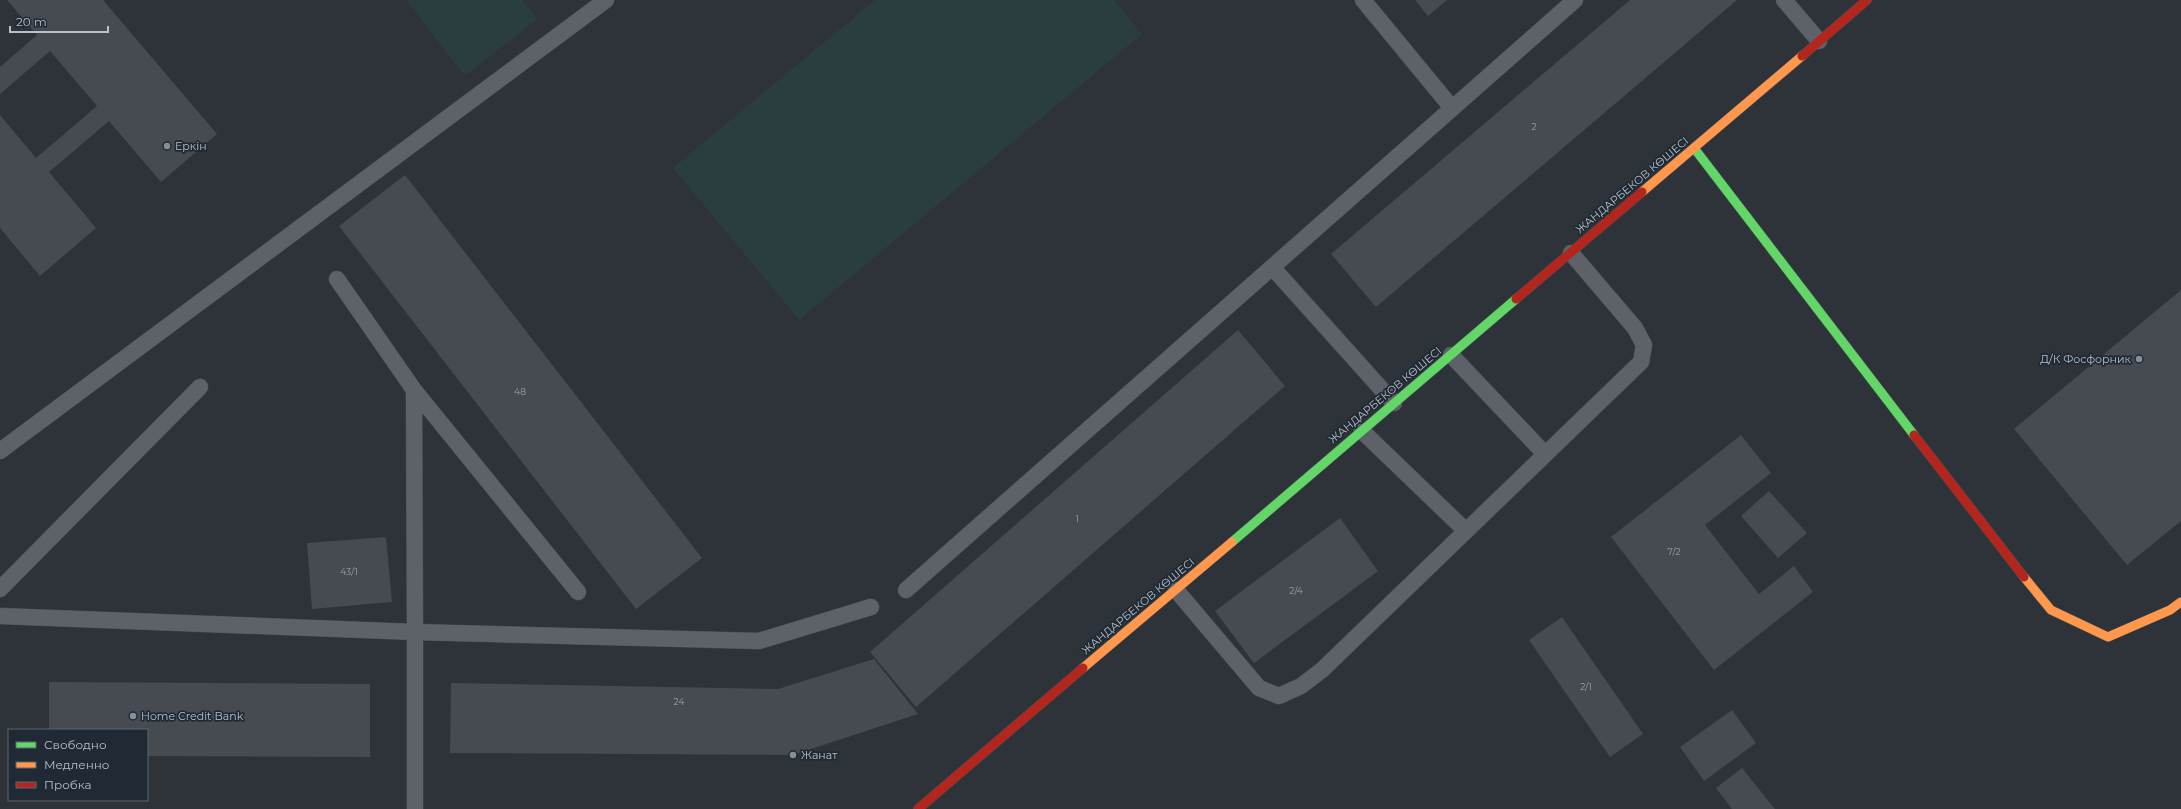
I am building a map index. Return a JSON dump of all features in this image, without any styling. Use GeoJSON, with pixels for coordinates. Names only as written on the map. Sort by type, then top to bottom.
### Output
{"type":"FeatureCollection","features":[{"type":"Feature","properties":{"kind":"street","name":"ЖАНДАРБЕКОВ КӨШЕСІ"},"geometry":{"type":"LineString","coordinates":[[918,809],[1867,0]]}},
{"type":"Feature","properties":{"kind":"street"},"geometry":{"type":"LineString","coordinates":[[1694,148],[1991,536],[2051,610],[2108,636],[2170,610],[2181,602]]}},
{"type":"Feature","properties":{"kind":"lane"},"geometry":{"type":"LineString","coordinates":[[0,451],[606,0]]}},
{"type":"Feature","properties":{"kind":"lane"},"geometry":{"type":"LineString","coordinates":[[1363,0],[1452,108]]}},
{"type":"Feature","properties":{"kind":"lane"},"geometry":{"type":"LineString","coordinates":[[906,590],[1574,0]]}},
{"type":"Feature","properties":{"kind":"lane"},"geometry":{"type":"LineString","coordinates":[[1784,0],[1819,41]]}},
{"type":"Feature","properties":{"kind":"lane"},"geometry":{"type":"LineString","coordinates":[[1176,590],[1258,688],[1279,696],[1301,686],[1322,670],[1641,362],[1644,345],[1635,328],[1571,253]]}},
{"type":"Feature","properties":{"kind":"lane"},"geometry":{"type":"LineString","coordinates":[[1272,267],[1394,404]]}},
{"type":"Feature","properties":{"kind":"lane"},"geometry":{"type":"LineString","coordinates":[[337,279],[414,390],[578,592]]}},
{"type":"Feature","properties":{"kind":"lane"},"geometry":{"type":"LineString","coordinates":[[1451,355],[1546,454]]}},
{"type":"Feature","properties":{"kind":"lane"},"geometry":{"type":"LineString","coordinates":[[0,589],[200,387]]}},
{"type":"Feature","properties":{"kind":"lane"},"geometry":{"type":"LineString","coordinates":[[414,390],[415,809]]}},
{"type":"Feature","properties":{"kind":"lane"},"geometry":{"type":"LineString","coordinates":[[1362,431],[1466,531]]}},
{"type":"Feature","properties":{"kind":"lane"},"geometry":{"type":"LineString","coordinates":[[0,616],[415,632],[759,642],[871,607]]}},
{"type":"Feature","properties":{"kind":"shaded area"},"geometry":{"type":"Polygon","coordinates":[[[406,0],[522,0],[537,19],[465,76],[406,0]]]}},
{"type":"Feature","properties":{"kind":"shaded area"},"geometry":{"type":"Polygon","coordinates":[[[875,0],[1114,0],[1142,34],[799,320],[673,168],[875,0]]]}},
{"type":"Feature","properties":{"kind":"building","name":"Еркін"},"geometry":{"type":"Polygon","coordinates":[[[7,0],[103,0],[217,134],[161,182],[109,121],[49,172],[96,228],[40,276],[0,228],[0,115],[36,158],[97,106],[50,51],[0,94],[0,67],[37,35],[7,0]]]}},
{"type":"Feature","properties":{"kind":"building"},"geometry":{"type":"Polygon","coordinates":[[[1415,0],[1447,0],[1428,16],[1415,0]]]}},
{"type":"Feature","properties":{"kind":"building"},"geometry":{"type":"Polygon","coordinates":[[[1630,0],[1737,0],[1376,307],[1331,254],[1630,0]]]}},
{"type":"Feature","properties":{"kind":"building"},"geometry":{"type":"Polygon","coordinates":[[[405,175],[702,558],[636,609],[339,226],[405,175]]]}},
{"type":"Feature","properties":{"kind":"building","name":"Д/К Фосфорник"},"geometry":{"type":"Polygon","coordinates":[[[2181,290],[2181,521],[2127,565],[2014,429],[2181,290]]]}},
{"type":"Feature","properties":{"kind":"building"},"geometry":{"type":"Polygon","coordinates":[[[1238,330],[1285,386],[916,707],[870,652],[1238,330]]]}},
{"type":"Feature","properties":{"kind":"building"},"geometry":{"type":"Polygon","coordinates":[[[1741,435],[1771,473],[1705,525],[1759,594],[1794,566],[1813,592],[1714,670],[1611,537],[1741,435]]]}},
{"type":"Feature","properties":{"kind":"building"},"geometry":{"type":"Polygon","coordinates":[[[1769,491],[1807,533],[1778,558],[1741,516],[1769,491]]]}},
{"type":"Feature","properties":{"kind":"building"},"geometry":{"type":"Polygon","coordinates":[[[1340,518],[1378,571],[1254,663],[1215,611],[1340,518]]]}},
{"type":"Feature","properties":{"kind":"building"},"geometry":{"type":"Polygon","coordinates":[[[386,537],[392,602],[312,609],[307,543],[386,537]]]}},
{"type":"Feature","properties":{"kind":"building"},"geometry":{"type":"Polygon","coordinates":[[[1562,617],[1643,734],[1610,757],[1529,640],[1562,617]]]}},
{"type":"Feature","properties":{"kind":"building"},"geometry":{"type":"Polygon","coordinates":[[[874,659],[918,714],[793,755],[450,753],[451,683],[778,689],[874,659]]]}},
{"type":"Feature","properties":{"kind":"building"},"geometry":{"type":"Polygon","coordinates":[[[49,682],[370,684],[370,757],[148,756],[148,729],[49,729],[49,682]]]}},
{"type":"Feature","properties":{"kind":"building"},"geometry":{"type":"Polygon","coordinates":[[[1732,710],[1756,743],[1704,781],[1680,747],[1732,710]]]}},
{"type":"Feature","properties":{"kind":"building"},"geometry":{"type":"Polygon","coordinates":[[[1742,768],[1775,809],[1732,809],[1716,788],[1742,768]]]}},
{"type":"Feature","properties":{"kind":"traffic: fast"},"geometry":{"type":"LineString","coordinates":[[1694,148],[1914,435]]}},
{"type":"Feature","properties":{"kind":"traffic: fast"},"geometry":{"type":"LineString","coordinates":[[1232,542],[1516,299]]}},
{"type":"Feature","properties":{"kind":"traffic: slow"},"geometry":{"type":"LineString","coordinates":[[1642,192],[1802,56]]}},
{"type":"Feature","properties":{"kind":"traffic: slow"},"geometry":{"type":"LineString","coordinates":[[1083,668],[1232,542]]}},
{"type":"Feature","properties":{"kind":"traffic: slow"},"geometry":{"type":"LineString","coordinates":[[2024,577],[2051,610],[2108,637],[2170,610],[2181,602]]}},
{"type":"Feature","properties":{"kind":"traffic: jam"},"geometry":{"type":"LineString","coordinates":[[1802,56],[1867,0]]}},
{"type":"Feature","properties":{"kind":"traffic: jam"},"geometry":{"type":"LineString","coordinates":[[1516,299],[1642,192]]}},
{"type":"Feature","properties":{"kind":"traffic: jam"},"geometry":{"type":"LineString","coordinates":[[1914,435],[2024,577]]}},
{"type":"Feature","properties":{"kind":"traffic: jam"},"geometry":{"type":"LineString","coordinates":[[918,809],[1083,668]]}},
{"type":"Feature","properties":{"kind":"place","name":"Еркін"},"geometry":{"type":"Point","coordinates":[167,146]}},
{"type":"Feature","properties":{"kind":"place","name":"Д/К Фосфорник"},"geometry":{"type":"Point","coordinates":[2139,359]}},
{"type":"Feature","properties":{"kind":"place","name":"Home Credit Bank"},"geometry":{"type":"Point","coordinates":[133,716]}},
{"type":"Feature","properties":{"kind":"place","name":"Жанат"},"geometry":{"type":"Point","coordinates":[793,755]}}]}
